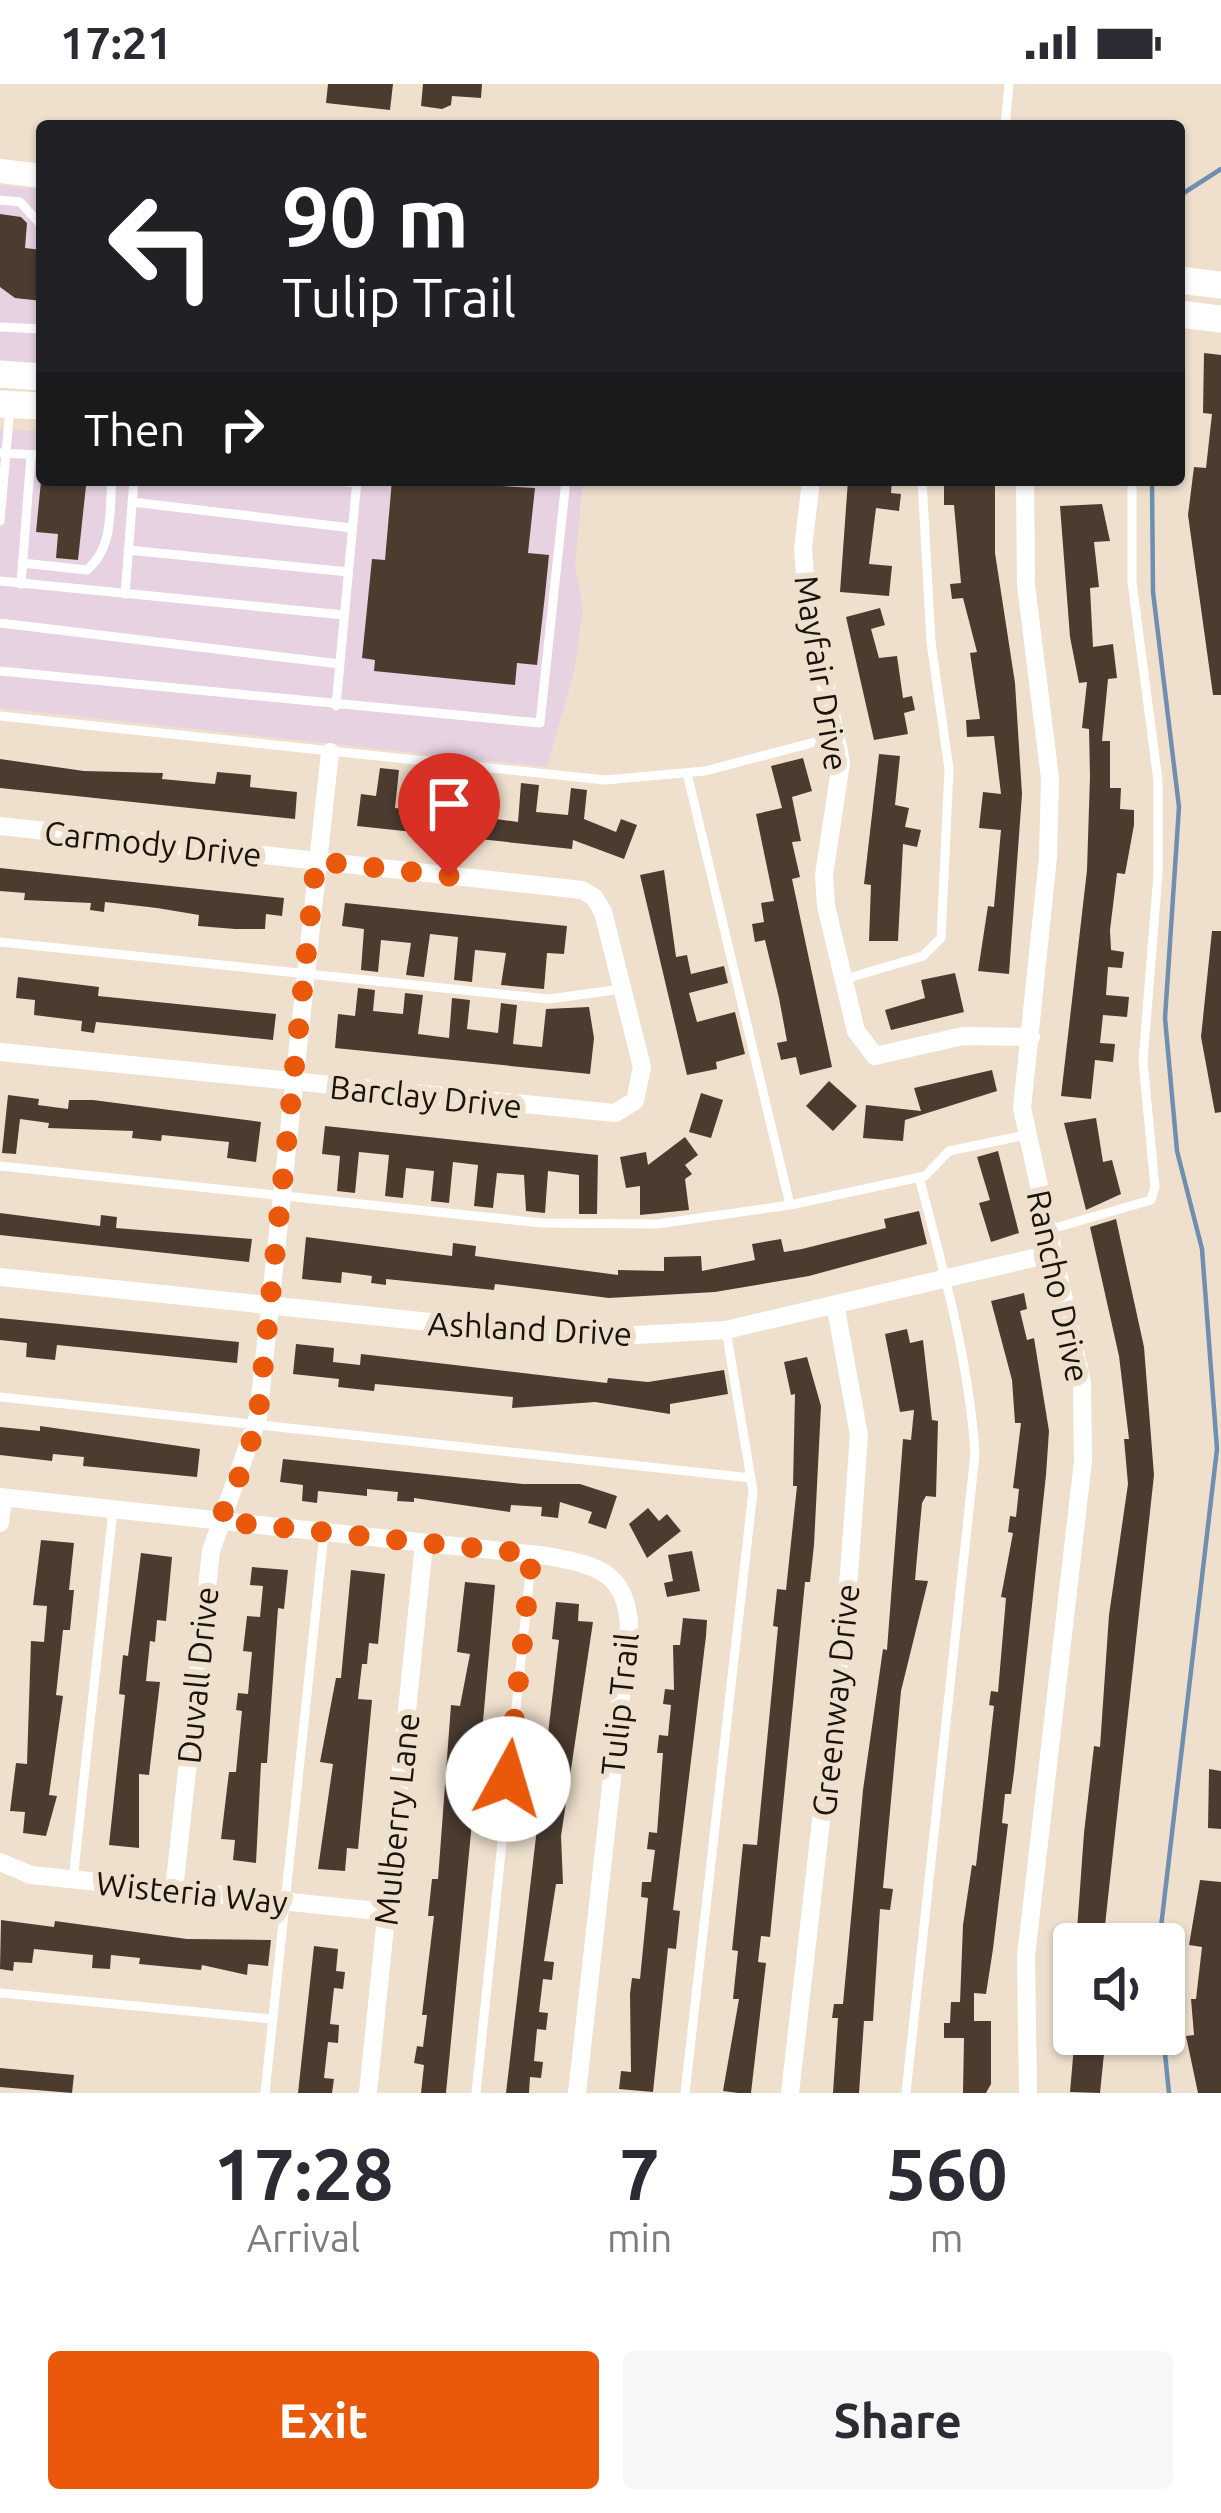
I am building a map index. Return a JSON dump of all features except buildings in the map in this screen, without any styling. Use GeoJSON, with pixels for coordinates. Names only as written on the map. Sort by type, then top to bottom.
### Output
{"type":"FeatureCollection","features":[{"type":"Feature","properties":{"kind":"main road"},"geometry":{"type":"LineString","coordinates":[[1185,281],[1221,285]]}},
{"type":"Feature","properties":{"kind":"main road"},"geometry":{"type":"LineString","coordinates":[[1185,315],[1221,319]]}},
{"type":"Feature","properties":{"kind":"main road"},"geometry":{"type":"LineString","coordinates":[[0,374],[36,376]]}},
{"type":"Feature","properties":{"kind":"main road"},"geometry":{"type":"LineString","coordinates":[[5,404],[36,406]]}},
{"type":"Feature","properties":{"kind":"street"},"geometry":{"type":"LineString","coordinates":[[0,171],[36,175]]}},
{"type":"Feature","properties":{"kind":"street","name":"Mayfair Drive"},"geometry":{"type":"LineString","coordinates":[[810,486],[803,549],[806,587],[838,736],[839,790],[824,875],[842,980],[856,1030],[875,1056],[963,1036],[1030,1037]]}},
{"type":"Feature","properties":{"kind":"street","name":"Rancho Drive"},"geometry":{"type":"LineString","coordinates":[[1025,486],[1026,585],[1050,778],[1022,1108],[1082,1383],[1083,1461],[1025,1956],[1028,2093]]}},
{"type":"Feature","properties":{"kind":"street","name":"Duvall Drive"},"geometry":{"type":"LineString","coordinates":[[174,1890],[211,1551],[256,1424],[330,752]]}},
{"type":"Feature","properties":{"kind":"street","name":"Carmody Drive"},"geometry":{"type":"LineString","coordinates":[[0,826],[582,890],[594,897],[603,912],[642,1067],[635,1101]]}},
{"type":"Feature","properties":{"kind":"street","name":"Barclay Drive"},"geometry":{"type":"LineString","coordinates":[[0,1052],[615,1113],[635,1101]]}},
{"type":"Feature","properties":{"kind":"street","name":"Ashland Drive"},"geometry":{"type":"LineString","coordinates":[[0,1277],[583,1338],[726,1330],[836,1309],[1054,1253]]}},
{"type":"Feature","properties":{"kind":"street","name":"Greenway Drive"},"geometry":{"type":"LineString","coordinates":[[790,2093],[849,1574],[859,1436],[836,1309]]}},
{"type":"Feature","properties":{"kind":"street"},"geometry":{"type":"LineString","coordinates":[[0,1523],[1,1497]]}},
{"type":"Feature","properties":{"kind":"street","name":"Tulip Trail"},"geometry":{"type":"LineString","coordinates":[[1,1497],[532,1554],[598,1566],[618,1586],[628,1614],[577,2093]]}},
{"type":"Feature","properties":{"kind":"street","name":"Mulberry Lane"},"geometry":{"type":"LineString","coordinates":[[368,2093],[424,1544]]}},
{"type":"Feature","properties":{"kind":"street","name":"Wisteria Way"},"geometry":{"type":"LineString","coordinates":[[0,1862],[31,1875],[387,1912]]}},
{"type":"Feature","properties":{"kind":"lane"},"geometry":{"type":"LineString","coordinates":[[1006,120],[1009,84]]}},
{"type":"Feature","properties":{"kind":"lane"},"geometry":{"type":"LineString","coordinates":[[0,200],[20,202],[36,219]]}},
{"type":"Feature","properties":{"kind":"lane"},"geometry":{"type":"LineString","coordinates":[[0,327],[36,329]]}},
{"type":"Feature","properties":{"kind":"lane"},"geometry":{"type":"LineString","coordinates":[[0,521],[5,404]]}},
{"type":"Feature","properties":{"kind":"lane"},"geometry":{"type":"LineString","coordinates":[[3,454],[36,455]]}},
{"type":"Feature","properties":{"kind":"lane"},"geometry":{"type":"LineString","coordinates":[[21,584],[36,462]]}},
{"type":"Feature","properties":{"kind":"lane"},"geometry":{"type":"LineString","coordinates":[[22,562],[87,570],[106,544],[111,486]]}},
{"type":"Feature","properties":{"kind":"lane"},"geometry":{"type":"LineString","coordinates":[[124,594],[133,486]]}},
{"type":"Feature","properties":{"kind":"lane"},"geometry":{"type":"LineString","coordinates":[[336,706],[357,486]]}},
{"type":"Feature","properties":{"kind":"lane"},"geometry":{"type":"LineString","coordinates":[[0,671],[540,723],[565,486]]}},
{"type":"Feature","properties":{"kind":"lane"},"geometry":{"type":"LineString","coordinates":[[842,980],[923,956],[940,938],[949,770],[931,642],[922,486]]}},
{"type":"Feature","properties":{"kind":"lane"},"geometry":{"type":"LineString","coordinates":[[1048,1230],[1138,1208],[1151,1200],[1155,1187],[1143,1061],[1158,874],[1158,781],[1132,582],[1132,486]]}},
{"type":"Feature","properties":{"kind":"lane"},"geometry":{"type":"LineString","coordinates":[[132,502],[352,528]]}},
{"type":"Feature","properties":{"kind":"lane"},"geometry":{"type":"LineString","coordinates":[[128,550],[348,572]]}},
{"type":"Feature","properties":{"kind":"lane"},"geometry":{"type":"LineString","coordinates":[[0,581],[344,615]]}},
{"type":"Feature","properties":{"kind":"lane"},"geometry":{"type":"LineString","coordinates":[[0,623],[340,664]]}},
{"type":"Feature","properties":{"kind":"lane"},"geometry":{"type":"LineString","coordinates":[[0,716],[585,779],[687,773],[838,736]]}},
{"type":"Feature","properties":{"kind":"lane"},"geometry":{"type":"LineString","coordinates":[[687,773],[790,1205]]}},
{"type":"Feature","properties":{"kind":"lane"},"geometry":{"type":"LineString","coordinates":[[0,942],[561,1000],[622,989]]}},
{"type":"Feature","properties":{"kind":"lane"},"geometry":{"type":"LineString","coordinates":[[0,1166],[594,1224],[676,1222],[920,1178],[949,1151],[1026,1136]]}},
{"type":"Feature","properties":{"kind":"lane"},"geometry":{"type":"LineString","coordinates":[[906,2093],[975,1454],[973,1409],[920,1178]]}},
{"type":"Feature","properties":{"kind":"lane"},"geometry":{"type":"LineString","coordinates":[[685,2093],[751,1478],[726,1330]]}},
{"type":"Feature","properties":{"kind":"lane"},"geometry":{"type":"LineString","coordinates":[[0,1397],[751,1478]]}},
{"type":"Feature","properties":{"kind":"lane"},"geometry":{"type":"LineString","coordinates":[[73,1880],[113,1510]]}},
{"type":"Feature","properties":{"kind":"lane"},"geometry":{"type":"LineString","coordinates":[[265,2093],[324,1533]]}},
{"type":"Feature","properties":{"kind":"lane"},"geometry":{"type":"LineString","coordinates":[[476,2093],[532,1554]]}},
{"type":"Feature","properties":{"kind":"lane"},"geometry":{"type":"LineString","coordinates":[[0,1993],[272,2019]]}},
{"type":"Feature","properties":{"kind":"shaded area"},"geometry":{"type":"Polygon","coordinates":[[[0,185],[36,189],[36,367],[0,364],[0,185]]]}},
{"type":"Feature","properties":{"kind":"shaded area"},"geometry":{"type":"Polygon","coordinates":[[[0,429],[36,431],[36,486],[582,486],[575,565],[583,608],[574,672],[547,767],[0,708],[0,429]]]}},
{"type":"Feature","properties":{"kind":"waterway"},"geometry":{"type":"LineString","coordinates":[[1185,192],[1221,169]]}},
{"type":"Feature","properties":{"kind":"waterway"},"geometry":{"type":"LineString","coordinates":[[1152,486],[1153,592],[1179,807],[1165,1018],[1177,1151],[1202,1249],[1217,1449],[1161,1923]]}},
{"type":"Feature","properties":{"kind":"waterway"},"geometry":{"type":"LineString","coordinates":[[1165,2055],[1169,2093]]}},
{"type":"Feature","properties":{"kind":"route"},"geometry":{"type":"LineString","coordinates":[[449,876],[316,861],[258,1417],[244,1466],[219,1521],[532,1554],[508,1779]]}}]}
